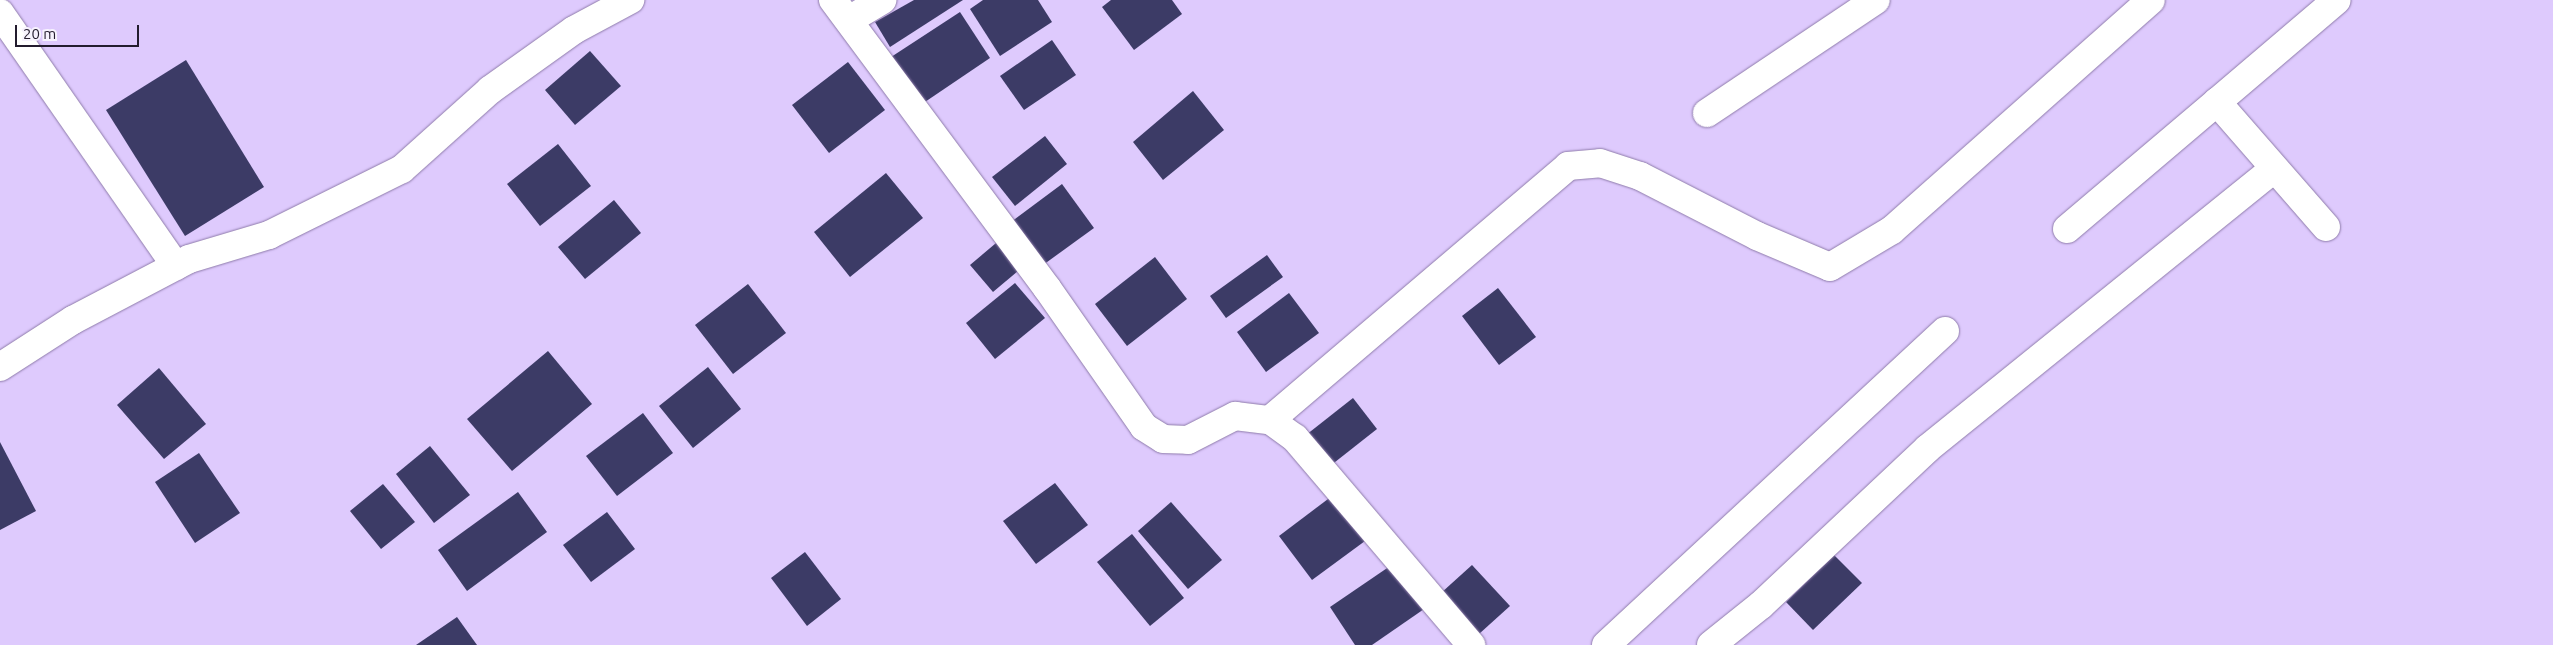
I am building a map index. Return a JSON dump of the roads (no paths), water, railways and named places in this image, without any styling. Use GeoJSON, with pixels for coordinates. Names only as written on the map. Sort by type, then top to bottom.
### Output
{"type":"FeatureCollection","features":[{"type":"Feature","properties":{"kind":"street"},"geometry":{"type":"LineString","coordinates":[[0,367],[73,320],[176,266],[269,236],[402,170],[490,90],[574,30],[630,0]]}},
{"type":"Feature","properties":{"kind":"street"},"geometry":{"type":"LineString","coordinates":[[882,0],[841,10],[1048,288],[1144,427],[1163,439],[1188,440],[1235,416],[1270,420],[1295,438],[1471,645]]}},
{"type":"Feature","properties":{"kind":"street"},"geometry":{"type":"LineString","coordinates":[[1707,113],[1876,0]]}},
{"type":"Feature","properties":{"kind":"street"},"geometry":{"type":"LineString","coordinates":[[1270,420],[1568,166],[1600,163],[1640,176],[1757,236],[1830,267],[1892,230],[2151,0]]}},
{"type":"Feature","properties":{"kind":"street"},"geometry":{"type":"LineString","coordinates":[[2067,229],[2337,0]]}},
{"type":"Feature","properties":{"kind":"street"},"geometry":{"type":"LineString","coordinates":[[0,13],[176,266]]}},
{"type":"Feature","properties":{"kind":"street"},"geometry":{"type":"LineString","coordinates":[[2216,102],[2326,227]]}},
{"type":"Feature","properties":{"kind":"street"},"geometry":{"type":"LineString","coordinates":[[1712,645],[1761,605],[1928,448],[2274,169]]}},
{"type":"Feature","properties":{"kind":"street"},"geometry":{"type":"LineString","coordinates":[[1606,645],[1944,331]]}}]}
